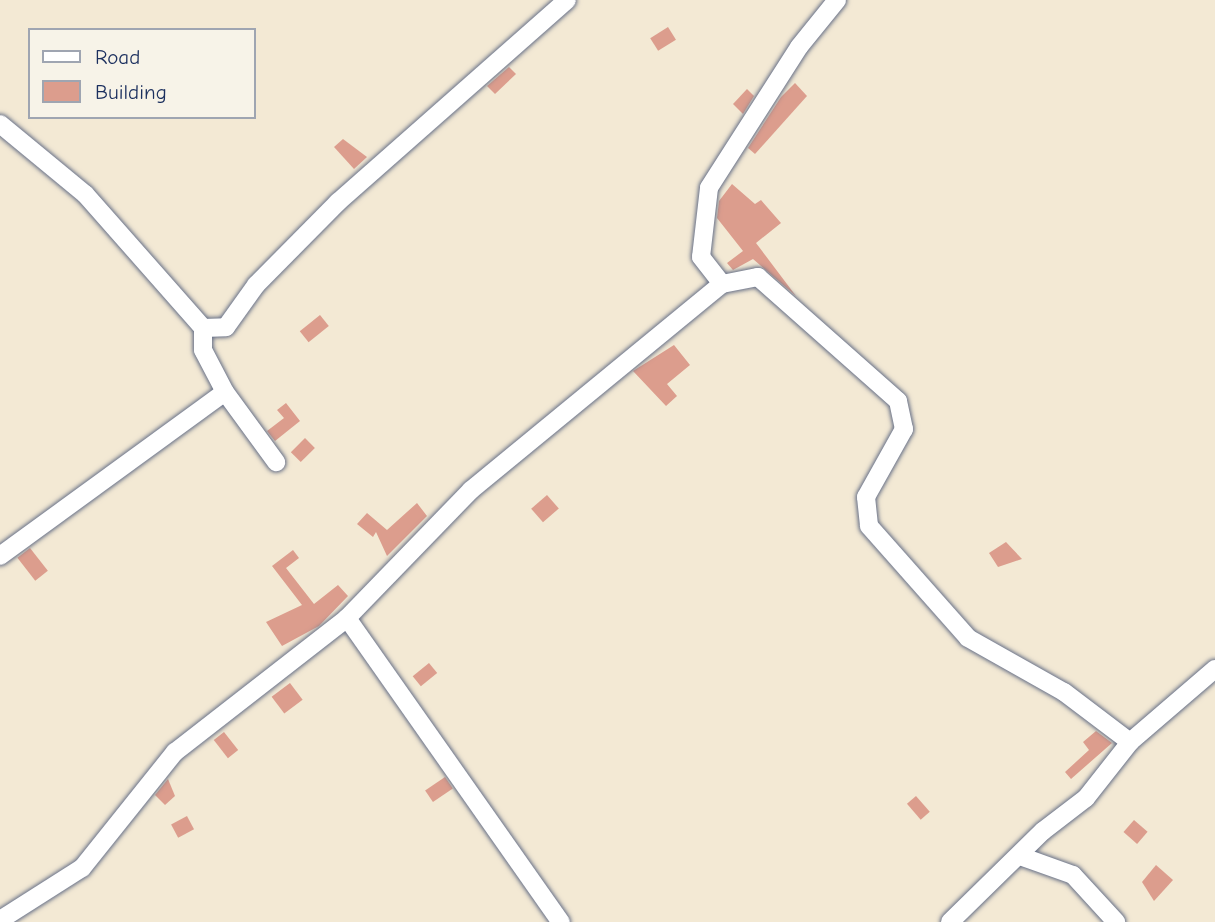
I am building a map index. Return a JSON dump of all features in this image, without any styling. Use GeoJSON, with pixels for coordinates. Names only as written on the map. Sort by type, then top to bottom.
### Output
{"type":"FeatureCollection","features":[{"type":"Feature","properties":{"kind":"street"},"geometry":{"type":"LineString","coordinates":[[204,328],[226,327],[256,285],[338,202],[567,0]]}},
{"type":"Feature","properties":{"kind":"street"},"geometry":{"type":"LineString","coordinates":[[722,284],[701,257],[709,188],[799,47],[837,0]]}},
{"type":"Feature","properties":{"kind":"street"},"geometry":{"type":"LineString","coordinates":[[0,124],[85,194],[204,328],[203,350],[225,392],[276,462]]}},
{"type":"Feature","properties":{"kind":"street"},"geometry":{"type":"LineString","coordinates":[[0,920],[82,869],[174,752],[347,618],[471,490],[722,284],[758,277],[898,401],[904,429],[866,497],[869,526],[968,638],[1064,692],[1130,742]]}},
{"type":"Feature","properties":{"kind":"street"},"geometry":{"type":"LineString","coordinates":[[0,556],[225,392]]}},
{"type":"Feature","properties":{"kind":"street"},"geometry":{"type":"LineString","coordinates":[[347,618],[561,922]]}},
{"type":"Feature","properties":{"kind":"street"},"geometry":{"type":"LineString","coordinates":[[950,922],[1043,831],[1086,798],[1130,742],[1215,669]]}},
{"type":"Feature","properties":{"kind":"street"},"geometry":{"type":"LineString","coordinates":[[1020,856],[1073,874],[1116,922]]}},
{"type":"Feature","properties":{"kind":"building"},"geometry":{"type":"Polygon","coordinates":[[[668,27],[676,40],[658,51],[650,38],[668,27]]]}},
{"type":"Feature","properties":{"kind":"building"},"geometry":{"type":"Polygon","coordinates":[[[509,67],[516,74],[495,94],[487,86],[509,67]]]}},
{"type":"Feature","properties":{"kind":"building"},"geometry":{"type":"Polygon","coordinates":[[[795,83],[807,96],[755,154],[748,148],[781,97],[795,83]]]}},
{"type":"Feature","properties":{"kind":"building"},"geometry":{"type":"Polygon","coordinates":[[[747,89],[754,96],[743,114],[733,104],[747,89]]]}},
{"type":"Feature","properties":{"kind":"building"},"geometry":{"type":"Polygon","coordinates":[[[343,139],[367,157],[354,169],[334,147],[343,139]]]}},
{"type":"Feature","properties":{"kind":"building"},"geometry":{"type":"Polygon","coordinates":[[[732,184],[755,204],[761,200],[781,223],[756,243],[796,296],[753,259],[733,270],[727,263],[743,251],[717,218],[719,201],[732,184]]]}},
{"type":"Feature","properties":{"kind":"building"},"geometry":{"type":"Polygon","coordinates":[[[320,315],[329,326],[309,342],[300,331],[320,315]]]}},
{"type":"Feature","properties":{"kind":"building"},"geometry":{"type":"Polygon","coordinates":[[[674,345],[690,365],[667,384],[677,396],[666,406],[633,371],[674,345]]]}},
{"type":"Feature","properties":{"kind":"building"},"geometry":{"type":"Polygon","coordinates":[[[286,403],[300,421],[275,441],[267,431],[284,418],[277,410],[286,403]]]}},
{"type":"Feature","properties":{"kind":"building"},"geometry":{"type":"Polygon","coordinates":[[[305,438],[315,448],[301,462],[291,452],[305,438]]]}},
{"type":"Feature","properties":{"kind":"building"},"geometry":{"type":"Polygon","coordinates":[[[547,495],[559,509],[543,522],[531,509],[547,495]]]}},
{"type":"Feature","properties":{"kind":"building"},"geometry":{"type":"Polygon","coordinates":[[[417,503],[427,516],[387,556],[376,532],[373,537],[357,524],[367,513],[387,530],[417,503]]]}},
{"type":"Feature","properties":{"kind":"building"},"geometry":{"type":"Polygon","coordinates":[[[1006,542],[1022,559],[998,567],[989,553],[1006,542]]]}},
{"type":"Feature","properties":{"kind":"building"},"geometry":{"type":"Polygon","coordinates":[[[30,548],[48,571],[35,581],[17,558],[30,548]]]}},
{"type":"Feature","properties":{"kind":"building"},"geometry":{"type":"Polygon","coordinates":[[[293,550],[299,558],[286,568],[314,604],[338,585],[348,596],[319,626],[282,646],[266,622],[302,605],[272,566],[293,550]]]}},
{"type":"Feature","properties":{"kind":"building"},"geometry":{"type":"Polygon","coordinates":[[[429,663],[437,673],[421,686],[413,676],[429,663]]]}},
{"type":"Feature","properties":{"kind":"building"},"geometry":{"type":"Polygon","coordinates":[[[290,683],[303,700],[284,714],[272,697],[290,683]]]}},
{"type":"Feature","properties":{"kind":"building"},"geometry":{"type":"Polygon","coordinates":[[[1096,731],[1112,743],[1071,779],[1065,772],[1089,750],[1083,742],[1096,731]]]}},
{"type":"Feature","properties":{"kind":"building"},"geometry":{"type":"Polygon","coordinates":[[[224,732],[238,750],[228,758],[214,740],[224,732]]]}},
{"type":"Feature","properties":{"kind":"building"},"geometry":{"type":"Polygon","coordinates":[[[445,777],[453,789],[433,802],[425,790],[445,777]]]}},
{"type":"Feature","properties":{"kind":"building"},"geometry":{"type":"Polygon","coordinates":[[[168,779],[175,796],[165,805],[155,795],[168,779]]]}},
{"type":"Feature","properties":{"kind":"building"},"geometry":{"type":"Polygon","coordinates":[[[916,796],[930,812],[921,820],[907,804],[916,796]]]}},
{"type":"Feature","properties":{"kind":"building"},"geometry":{"type":"Polygon","coordinates":[[[187,816],[194,829],[178,838],[171,824],[187,816]]]}},
{"type":"Feature","properties":{"kind":"building"},"geometry":{"type":"Polygon","coordinates":[[[1134,820],[1148,832],[1137,844],[1124,832],[1134,820]]]}},
{"type":"Feature","properties":{"kind":"building"},"geometry":{"type":"Polygon","coordinates":[[[1156,865],[1173,880],[1154,901],[1142,882],[1156,865]]]}}]}
